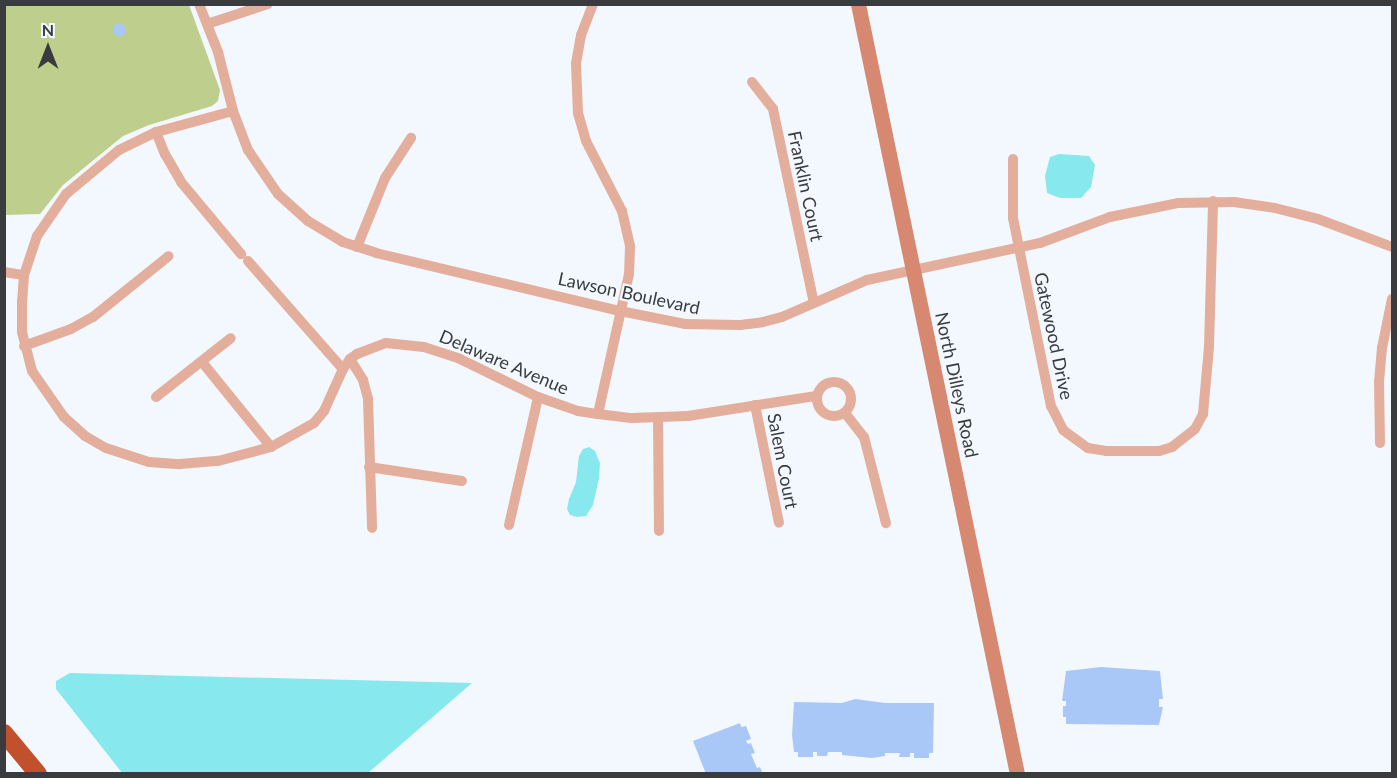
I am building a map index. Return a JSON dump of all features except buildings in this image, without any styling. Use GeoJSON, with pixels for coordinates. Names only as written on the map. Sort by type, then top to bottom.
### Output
{"type":"FeatureCollection","features":[{"type":"Feature","properties":{"kind":"highway"},"geometry":{"type":"LineString","coordinates":[[4,733],[38,774]]}},
{"type":"Feature","properties":{"kind":"street","name":"Lawson Boulevard"},"geometry":{"type":"LineString","coordinates":[[199,4],[233,111],[248,150],[278,194],[318,227],[357,247],[620,311],[685,324],[740,325],[782,317],[867,280],[1040,243],[1110,217],[1178,203],[1213,201],[1275,208],[1318,219],[1392,247]]}},
{"type":"Feature","properties":{"kind":"street"},"geometry":{"type":"LineString","coordinates":[[207,24],[268,4]]}},
{"type":"Feature","properties":{"kind":"street"},"geometry":{"type":"LineString","coordinates":[[593,4],[579,45],[576,91],[586,141],[626,226],[630,247],[629,274],[598,414]]}},
{"type":"Feature","properties":{"kind":"street","name":"North Dilleys Road"},"geometry":{"type":"LineString","coordinates":[[858,4],[1017,774]]}},
{"type":"Feature","properties":{"kind":"street","name":"Franklin Court"},"geometry":{"type":"LineString","coordinates":[[752,82],[773,109],[814,303]]}},
{"type":"Feature","properties":{"kind":"street"},"geometry":{"type":"LineString","coordinates":[[233,111],[156,132],[119,150],[66,194],[37,236],[24,275],[22,301],[24,346],[32,371],[51,401],[85,436],[106,448],[149,462],[180,464],[229,459],[271,447],[314,423],[328,403],[350,359],[363,380],[368,399],[372,528]]}},
{"type":"Feature","properties":{"kind":"street"},"geometry":{"type":"LineString","coordinates":[[156,132],[165,154],[182,182],[244,258],[279,294],[343,369]]}},
{"type":"Feature","properties":{"kind":"street"},"geometry":{"type":"LineString","coordinates":[[357,247],[385,178],[411,138]]}},
{"type":"Feature","properties":{"kind":"street","name":"Gatewood Drive"},"geometry":{"type":"LineString","coordinates":[[1013,159],[1013,218],[1051,406],[1063,430],[1088,448],[1106,451],[1160,451],[1186,439],[1195,429],[1205,405],[1213,201]]}},
{"type":"Feature","properties":{"kind":"street"},"geometry":{"type":"LineString","coordinates":[[24,346],[71,329],[93,317],[169,256]]}},
{"type":"Feature","properties":{"kind":"street"},"geometry":{"type":"LineString","coordinates":[[4,272],[24,275]]}},
{"type":"Feature","properties":{"kind":"street"},"geometry":{"type":"LineString","coordinates":[[1380,443],[1379,381],[1382,348],[1392,299]]}},
{"type":"Feature","properties":{"kind":"street"},"geometry":{"type":"LineString","coordinates":[[156,397],[231,338]]}},
{"type":"Feature","properties":{"kind":"street","name":"Delaware Avenue"},"geometry":{"type":"LineString","coordinates":[[350,359],[386,343],[424,346],[460,358],[538,397],[598,414],[658,418],[816,396],[828,382],[842,383],[851,393],[852,402],[845,413]]}},
{"type":"Feature","properties":{"kind":"street"},"geometry":{"type":"LineString","coordinates":[[202,362],[271,447]]}},
{"type":"Feature","properties":{"kind":"street"},"geometry":{"type":"LineString","coordinates":[[816,396],[818,406],[824,413],[833,417],[845,413],[864,437],[886,523]]}},
{"type":"Feature","properties":{"kind":"street"},"geometry":{"type":"LineString","coordinates":[[509,525],[538,397]]}},
{"type":"Feature","properties":{"kind":"street","name":"Salem Court"},"geometry":{"type":"LineString","coordinates":[[755,405],[779,523]]}},
{"type":"Feature","properties":{"kind":"street"},"geometry":{"type":"LineString","coordinates":[[658,418],[659,531]]}},
{"type":"Feature","properties":{"kind":"street"},"geometry":{"type":"LineString","coordinates":[[369,467],[462,481]]}},
{"type":"Feature","properties":{"kind":"green space"},"geometry":{"type":"Polygon","coordinates":[[[4,5],[189,5],[220,90],[218,101],[212,106],[149,125],[123,136],[63,185],[40,214],[5,215],[4,5]]]}},
{"type":"Feature","properties":{"kind":"water"},"geometry":{"type":"Polygon","coordinates":[[[1059,154],[1089,156],[1095,165],[1091,187],[1081,198],[1060,198],[1047,193],[1045,176],[1050,157],[1059,154]]]}},
{"type":"Feature","properties":{"kind":"water"},"geometry":{"type":"Polygon","coordinates":[[[589,447],[595,451],[600,463],[599,478],[593,505],[586,516],[577,517],[570,515],[567,509],[576,482],[579,456],[583,449],[589,447]]]}},
{"type":"Feature","properties":{"kind":"water"},"geometry":{"type":"Polygon","coordinates":[[[70,673],[472,683],[368,773],[123,774],[56,689],[56,681],[70,673]]]}}]}
